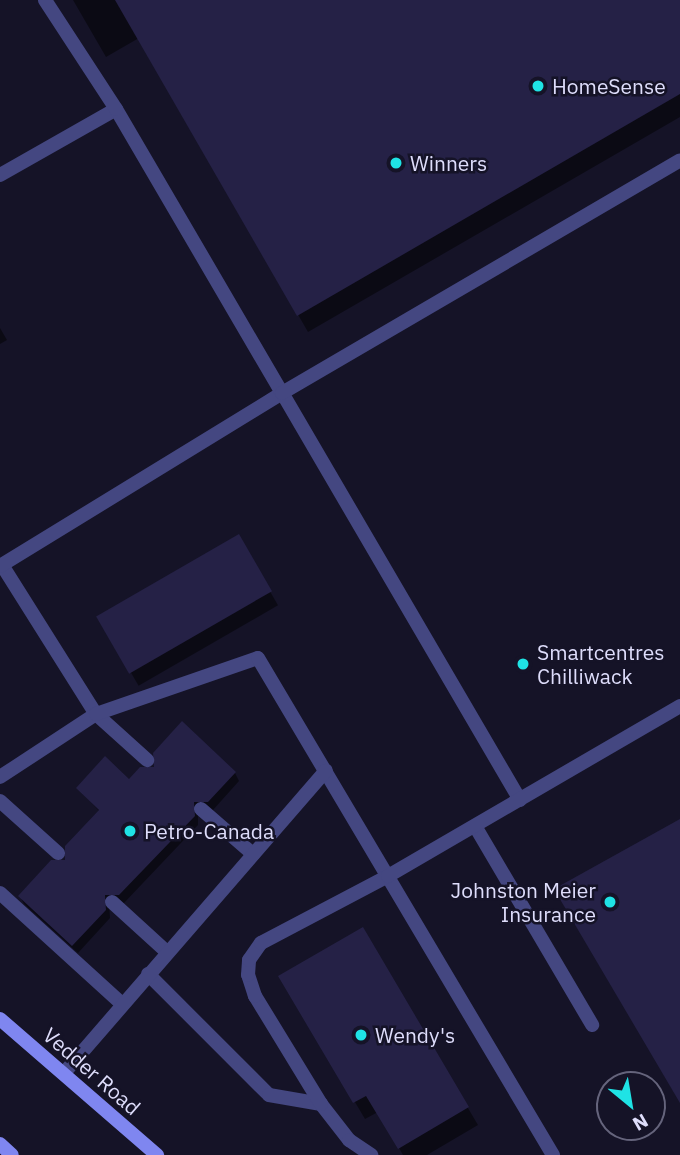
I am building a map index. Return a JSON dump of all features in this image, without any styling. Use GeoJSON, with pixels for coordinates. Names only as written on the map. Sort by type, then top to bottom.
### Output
{"type":"FeatureCollection","features":[{"type":"Feature","properties":{"kind":"main road","name":"Vedder Road"},"geometry":{"type":"LineString","coordinates":[[0,1019],[157,1155]]}},
{"type":"Feature","properties":{"kind":"main road"},"geometry":{"type":"LineString","coordinates":[[0,1144],[12,1155]]}},
{"type":"Feature","properties":{"kind":"lane"},"geometry":{"type":"LineString","coordinates":[[45,0],[116,109],[520,800]]}},
{"type":"Feature","properties":{"kind":"lane"},"geometry":{"type":"LineString","coordinates":[[0,175],[116,109]]}},
{"type":"Feature","properties":{"kind":"lane"},"geometry":{"type":"LineString","coordinates":[[147,760],[96,714],[1,565],[282,393],[680,160]]}},
{"type":"Feature","properties":{"kind":"lane"},"geometry":{"type":"LineString","coordinates":[[0,777],[96,714],[258,658],[553,1155]]}},
{"type":"Feature","properties":{"kind":"lane"},"geometry":{"type":"LineString","coordinates":[[371,1155],[349,1140],[321,1104],[255,996],[248,975],[249,960],[261,943],[388,876],[680,706]]}},
{"type":"Feature","properties":{"kind":"lane"},"geometry":{"type":"LineString","coordinates":[[64,1073],[326,771]]}},
{"type":"Feature","properties":{"kind":"lane"},"geometry":{"type":"LineString","coordinates":[[0,801],[58,853]]}},
{"type":"Feature","properties":{"kind":"lane"},"geometry":{"type":"LineString","coordinates":[[201,809],[253,854]]}},
{"type":"Feature","properties":{"kind":"lane"},"geometry":{"type":"LineString","coordinates":[[475,826],[592,1025]]}},
{"type":"Feature","properties":{"kind":"lane"},"geometry":{"type":"LineString","coordinates":[[0,893],[122,1004]]}},
{"type":"Feature","properties":{"kind":"lane"},"geometry":{"type":"LineString","coordinates":[[113,902],[167,952]]}},
{"type":"Feature","properties":{"kind":"lane"},"geometry":{"type":"LineString","coordinates":[[148,974],[269,1095],[321,1104]]}},
{"type":"Feature","properties":{"kind":"building"},"geometry":{"type":"Polygon","coordinates":[[[115,0],[680,0],[680,94],[297,316],[115,0]]]}},
{"type":"Feature","properties":{"kind":"building"},"geometry":{"type":"Polygon","coordinates":[[[239,534],[272,591],[129,674],[96,616],[239,534]]]}},
{"type":"Feature","properties":{"kind":"building","name":"Petro-Canada"},"geometry":{"type":"Polygon","coordinates":[[[182,721],[236,772],[208,802],[194,802],[195,816],[119,895],[105,895],[106,910],[72,946],[18,896],[51,860],[65,860],[65,846],[99,810],[76,788],[105,756],[129,779],[140,767],[154,767],[153,753],[182,721]]]}},
{"type":"Feature","properties":{"kind":"building"},"geometry":{"type":"Polygon","coordinates":[[[680,819],[680,1103],[666,1079],[666,1071],[661,1071],[554,889],[680,819]]]}},
{"type":"Feature","properties":{"kind":"building","name":"Wendy's"},"geometry":{"type":"Polygon","coordinates":[[[363,927],[469,1107],[398,1149],[366,1096],[353,1103],[278,976],[363,927]]]}},
{"type":"Feature","properties":{"kind":"place","name":"HomeSense"},"geometry":{"type":"Point","coordinates":[538,86]}},
{"type":"Feature","properties":{"kind":"place","name":"Winners"},"geometry":{"type":"Point","coordinates":[396,163]}},
{"type":"Feature","properties":{"kind":"place","name":"Smartcentres Chilliwack"},"geometry":{"type":"Point","coordinates":[523,664]}},
{"type":"Feature","properties":{"kind":"place","name":"Petro-Canada"},"geometry":{"type":"Point","coordinates":[130,831]}},
{"type":"Feature","properties":{"kind":"place","name":"Johnston Meier Insurance"},"geometry":{"type":"Point","coordinates":[610,902]}},
{"type":"Feature","properties":{"kind":"place","name":"Wendy's"},"geometry":{"type":"Point","coordinates":[361,1035]}}]}
